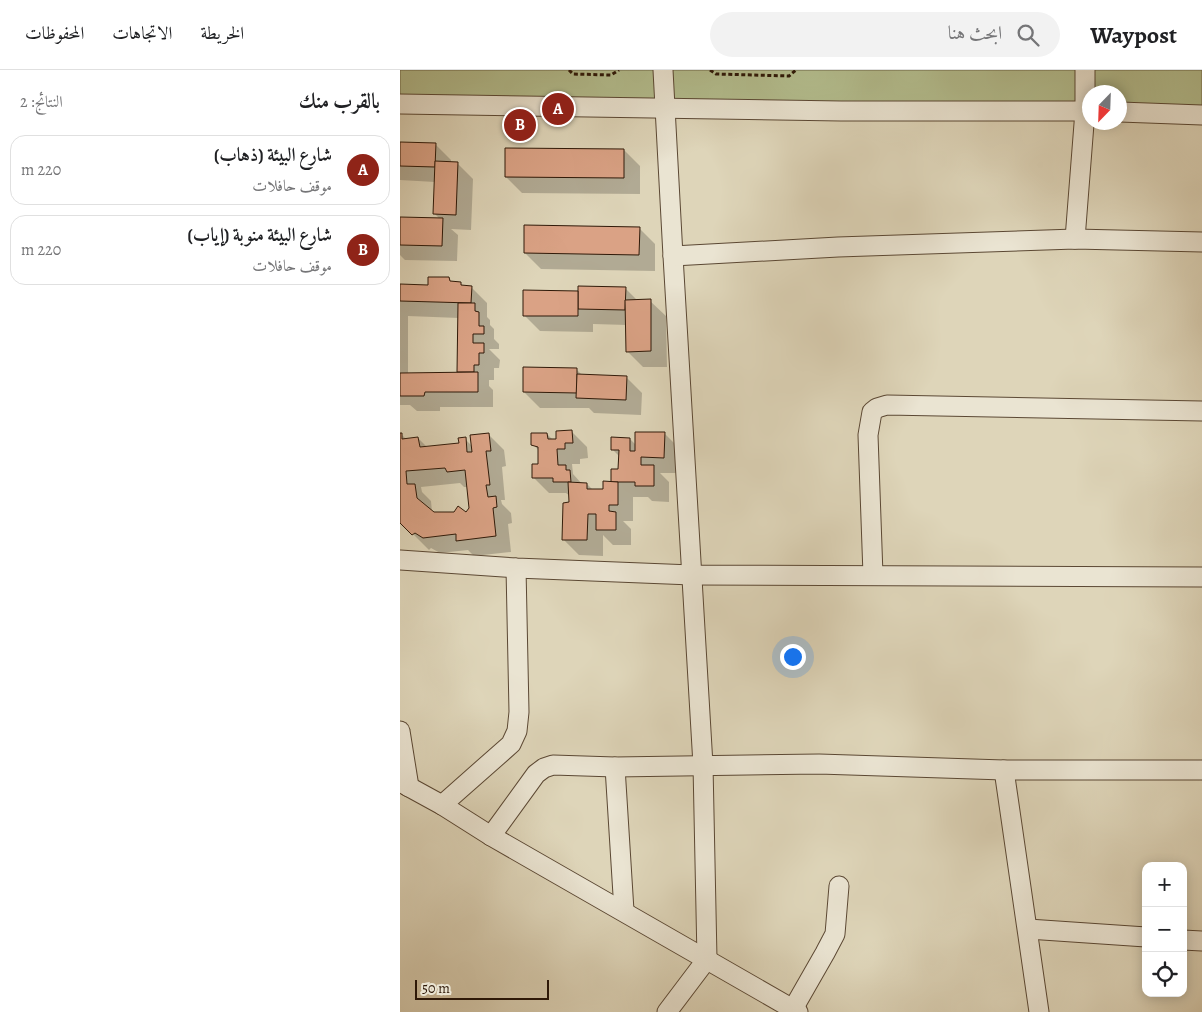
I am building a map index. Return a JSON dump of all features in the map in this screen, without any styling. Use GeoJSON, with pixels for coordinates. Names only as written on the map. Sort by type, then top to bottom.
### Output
{"type":"FeatureCollection","features":[{"type":"Feature","properties":{"kind":"street"},"geometry":{"type":"LineString","coordinates":[[663,70],[703,765],[707,959],[667,1012]]}},
{"type":"Feature","properties":{"kind":"street"},"geometry":{"type":"LineString","coordinates":[[1085,70],[1086,85]]}},
{"type":"Feature","properties":{"kind":"street"},"geometry":{"type":"LineString","coordinates":[[400,104],[841,111],[1082,111]]}},
{"type":"Feature","properties":{"kind":"street"},"geometry":{"type":"LineString","coordinates":[[1127,112],[1202,115]]}},
{"type":"Feature","properties":{"kind":"street"},"geometry":{"type":"LineString","coordinates":[[1075,239],[1085,130]]}},
{"type":"Feature","properties":{"kind":"street"},"geometry":{"type":"LineString","coordinates":[[673,256],[838,247],[1075,239],[1202,242]]}},
{"type":"Feature","properties":{"kind":"street"},"geometry":{"type":"LineString","coordinates":[[873,575],[868,435],[872,412],[877,408],[887,405],[1202,411]]}},
{"type":"Feature","properties":{"kind":"street"},"geometry":{"type":"LineString","coordinates":[[400,560],[516,568],[692,575],[1202,577]]}},
{"type":"Feature","properties":{"kind":"street"},"geometry":{"type":"LineString","coordinates":[[442,805],[511,744],[516,731],[519,712],[516,568]]}},
{"type":"Feature","properties":{"kind":"street"},"geometry":{"type":"LineString","coordinates":[[400,731],[405,784],[491,836],[796,1010],[835,934],[839,886]]}},
{"type":"Feature","properties":{"kind":"street"},"geometry":{"type":"LineString","coordinates":[[491,836],[536,774],[544,768],[553,765],[819,764],[1004,770],[1202,770]]}},
{"type":"Feature","properties":{"kind":"street"},"geometry":{"type":"LineString","coordinates":[[615,766],[624,911]]}},
{"type":"Feature","properties":{"kind":"street"},"geometry":{"type":"LineString","coordinates":[[1004,770],[1039,1012]]}},
{"type":"Feature","properties":{"kind":"street"},"geometry":{"type":"LineString","coordinates":[[1028,929],[1142,937]]}},
{"type":"Feature","properties":{"kind":"street"},"geometry":{"type":"LineString","coordinates":[[1187,940],[1202,941]]}},
{"type":"Feature","properties":{"kind":"path"},"geometry":{"type":"LineString","coordinates":[[569,70],[573,74],[611,75],[619,70]]}},
{"type":"Feature","properties":{"kind":"path"},"geometry":{"type":"LineString","coordinates":[[710,70],[716,74],[788,76],[796,70]]}},
{"type":"Feature","properties":{"kind":"green space"},"geometry":{"type":"Polygon","coordinates":[[[400,70],[1202,70],[1202,113],[1127,112],[1127,85],[1082,85],[1082,111],[400,99],[400,70]]]}},
{"type":"Feature","properties":{"kind":"building"},"geometry":{"type":"Polygon","coordinates":[[[400,142],[436,143],[435,167],[400,166],[400,142]]]}},
{"type":"Feature","properties":{"kind":"building"},"geometry":{"type":"Polygon","coordinates":[[[505,148],[624,149],[624,178],[505,177],[505,148]]]}},
{"type":"Feature","properties":{"kind":"building"},"geometry":{"type":"Polygon","coordinates":[[[435,161],[458,162],[456,215],[433,214],[435,161]]]}},
{"type":"Feature","properties":{"kind":"building"},"geometry":{"type":"Polygon","coordinates":[[[400,217],[443,218],[442,246],[400,245],[400,217]]]}},
{"type":"Feature","properties":{"kind":"building"},"geometry":{"type":"Polygon","coordinates":[[[524,225],[640,227],[639,255],[524,253],[524,225]]]}},
{"type":"Feature","properties":{"kind":"building"},"geometry":{"type":"Polygon","coordinates":[[[428,277],[449,277],[450,281],[472,286],[471,303],[400,301],[400,284],[428,285],[428,277]]]}},
{"type":"Feature","properties":{"kind":"building"},"geometry":{"type":"Polygon","coordinates":[[[578,286],[626,287],[625,310],[578,309],[578,286]]]}},
{"type":"Feature","properties":{"kind":"building"},"geometry":{"type":"Polygon","coordinates":[[[523,290],[578,291],[578,316],[523,316],[523,290]]]}},
{"type":"Feature","properties":{"kind":"building"},"geometry":{"type":"Polygon","coordinates":[[[651,299],[651,351],[626,352],[625,300],[651,299]]]}},
{"type":"Feature","properties":{"kind":"building"},"geometry":{"type":"Polygon","coordinates":[[[458,303],[475,303],[475,311],[479,312],[479,326],[484,326],[484,334],[473,334],[473,343],[484,343],[484,353],[479,353],[479,365],[474,365],[474,372],[457,372],[458,303]]]}},
{"type":"Feature","properties":{"kind":"building"},"geometry":{"type":"Polygon","coordinates":[[[523,367],[577,368],[577,393],[523,392],[523,367]]]}},
{"type":"Feature","properties":{"kind":"building"},"geometry":{"type":"Polygon","coordinates":[[[478,372],[478,392],[425,392],[424,396],[400,396],[400,373],[478,372]]]}},
{"type":"Feature","properties":{"kind":"building"},"geometry":{"type":"Polygon","coordinates":[[[577,374],[627,376],[626,400],[576,398],[577,374]]]}},
{"type":"Feature","properties":{"kind":"building"},"geometry":{"type":"Polygon","coordinates":[[[572,430],[573,443],[565,443],[565,449],[557,449],[558,465],[566,465],[566,470],[570,470],[571,482],[553,482],[553,478],[532,478],[532,464],[538,464],[538,447],[531,445],[531,433],[547,433],[548,439],[556,439],[556,431],[572,430]]]}},
{"type":"Feature","properties":{"kind":"building"},"geometry":{"type":"Polygon","coordinates":[[[635,432],[665,432],[664,458],[641,457],[641,465],[654,465],[654,486],[635,486],[635,482],[611,482],[611,469],[618,469],[619,450],[611,450],[611,437],[630,438],[630,451],[635,451],[635,432]]]}},
{"type":"Feature","properties":{"kind":"building"},"geometry":{"type":"Polygon","coordinates":[[[400,433],[402,433],[402,439],[418,437],[420,447],[459,443],[458,438],[466,437],[467,452],[472,452],[470,435],[489,433],[491,451],[486,451],[490,485],[486,485],[488,497],[496,496],[497,507],[493,508],[496,536],[456,541],[456,534],[423,538],[415,533],[412,535],[400,523],[400,433]],[[445,468],[406,471],[407,484],[415,484],[417,498],[434,512],[454,512],[458,506],[466,512],[469,508],[465,470],[447,472],[445,468]]]}},
{"type":"Feature","properties":{"kind":"building"},"geometry":{"type":"Polygon","coordinates":[[[603,481],[618,482],[618,505],[609,505],[609,511],[616,512],[616,530],[596,530],[596,514],[588,514],[587,540],[562,540],[563,503],[569,502],[568,482],[587,483],[587,489],[603,489],[603,481]]]}},
{"type":"Feature","properties":{"kind":"place","name":"شارع البيئة (ذهاب)"},"geometry":{"type":"Point","coordinates":[558,109]}},
{"type":"Feature","properties":{"kind":"place","name":"شارع البيئة منوبة (إياب)"},"geometry":{"type":"Point","coordinates":[520,125]}}]}
